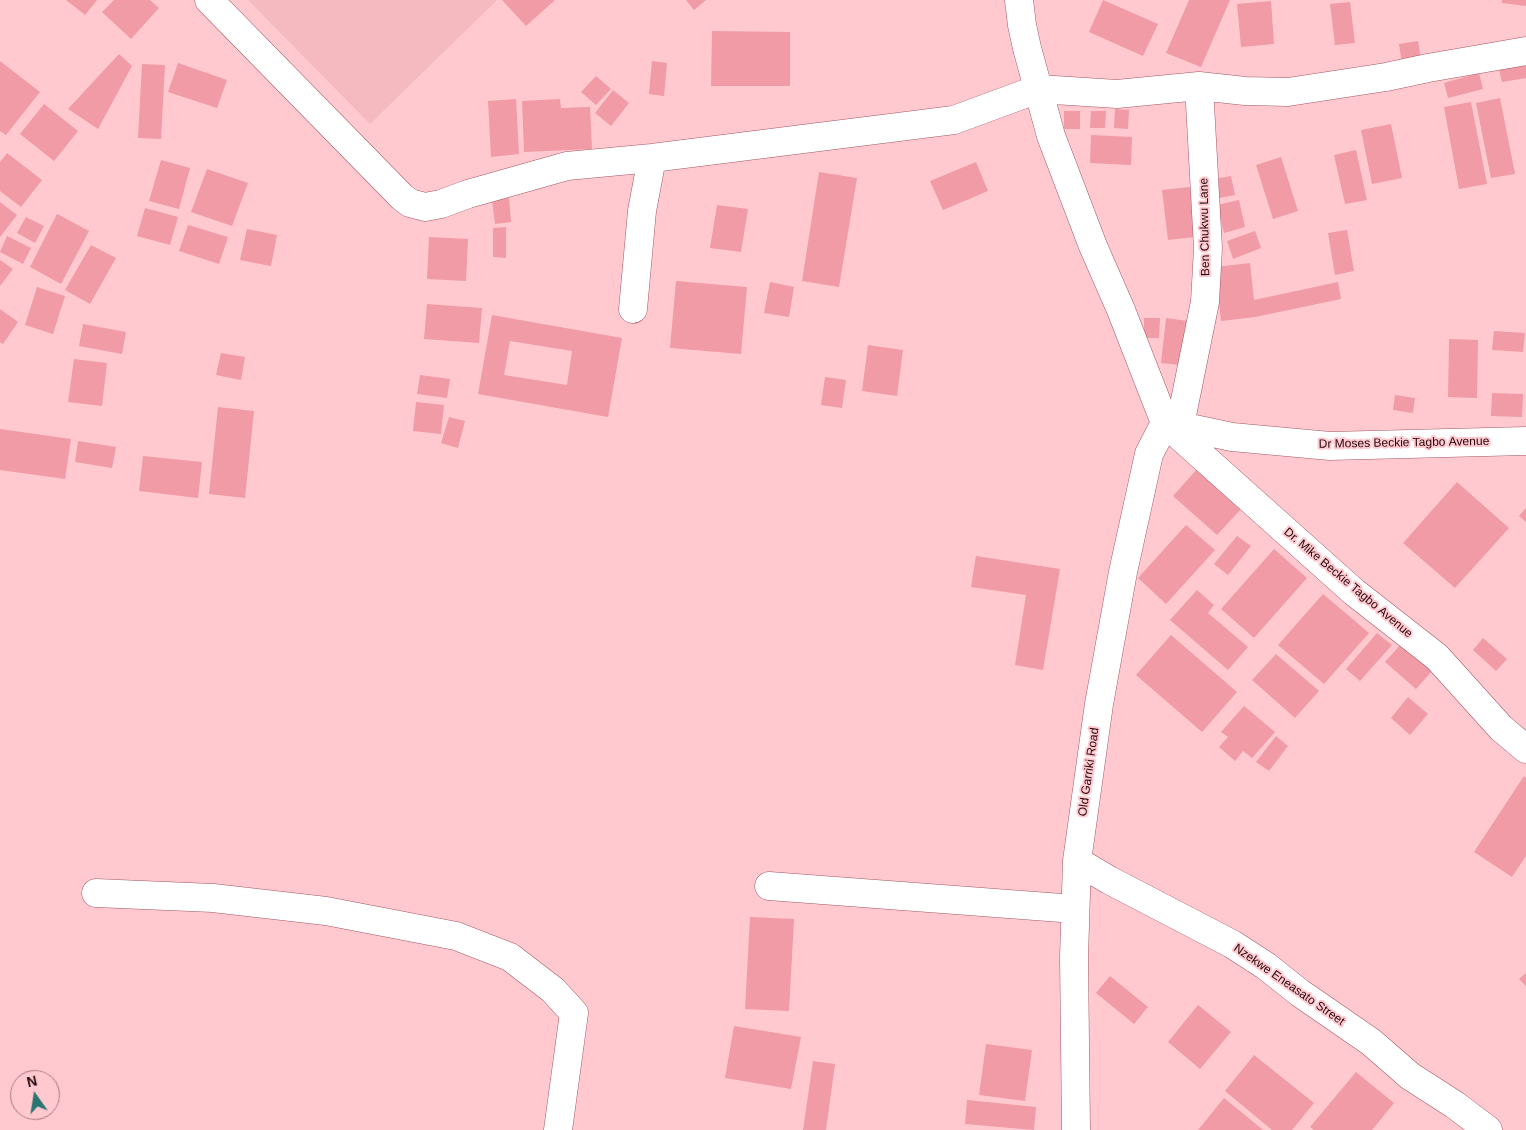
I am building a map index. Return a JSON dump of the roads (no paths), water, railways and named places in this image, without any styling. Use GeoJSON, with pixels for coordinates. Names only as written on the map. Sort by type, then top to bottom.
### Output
{"type":"FeatureCollection","features":[{"type":"Feature","properties":{"kind":"street"},"geometry":{"type":"LineString","coordinates":[[209,0],[388,183],[410,203],[426,207],[567,166],[652,158],[954,120],[1038,89],[1117,94],[1199,86],[1245,91],[1288,92],[1386,77],[1526,51]]}},
{"type":"Feature","properties":{"kind":"street"},"geometry":{"type":"LineString","coordinates":[[1020,0],[1022,25],[1038,89],[1058,155],[1093,246],[1172,424]]}},
{"type":"Feature","properties":{"kind":"street","name":"Ben Chukwu Lane"},"geometry":{"type":"LineString","coordinates":[[1172,424],[1199,335],[1206,293],[1208,248],[1199,86]]}},
{"type":"Feature","properties":{"kind":"street"},"geometry":{"type":"LineString","coordinates":[[633,309],[642,211],[652,158]]}},
{"type":"Feature","properties":{"kind":"street","name":"Dr Moses Beckie Tagbo Avenue"},"geometry":{"type":"LineString","coordinates":[[1172,424],[1232,437],[1330,446],[1526,441]]}},
{"type":"Feature","properties":{"kind":"street","name":"Dr. Mike Beckie Tagbo Avenue"},"geometry":{"type":"LineString","coordinates":[[1172,424],[1354,592],[1437,657],[1502,728],[1526,749]]}},
{"type":"Feature","properties":{"kind":"street","name":"Old Garriki Road"},"geometry":{"type":"LineString","coordinates":[[1076,1130],[1074,957],[1077,861],[1099,704],[1123,572],[1149,454],[1172,424]]}},
{"type":"Feature","properties":{"kind":"street","name":"Nzekwe Eneasato Street"},"geometry":{"type":"LineString","coordinates":[[1077,861],[1232,944],[1266,966],[1300,993],[1371,1042],[1410,1076],[1456,1105],[1488,1130]]}},
{"type":"Feature","properties":{"kind":"street"},"geometry":{"type":"LineString","coordinates":[[770,886],[1075,909]]}},
{"type":"Feature","properties":{"kind":"street"},"geometry":{"type":"LineString","coordinates":[[96,893],[213,898],[326,911],[456,936],[510,958],[553,990],[574,1013],[558,1130]]}}]}
